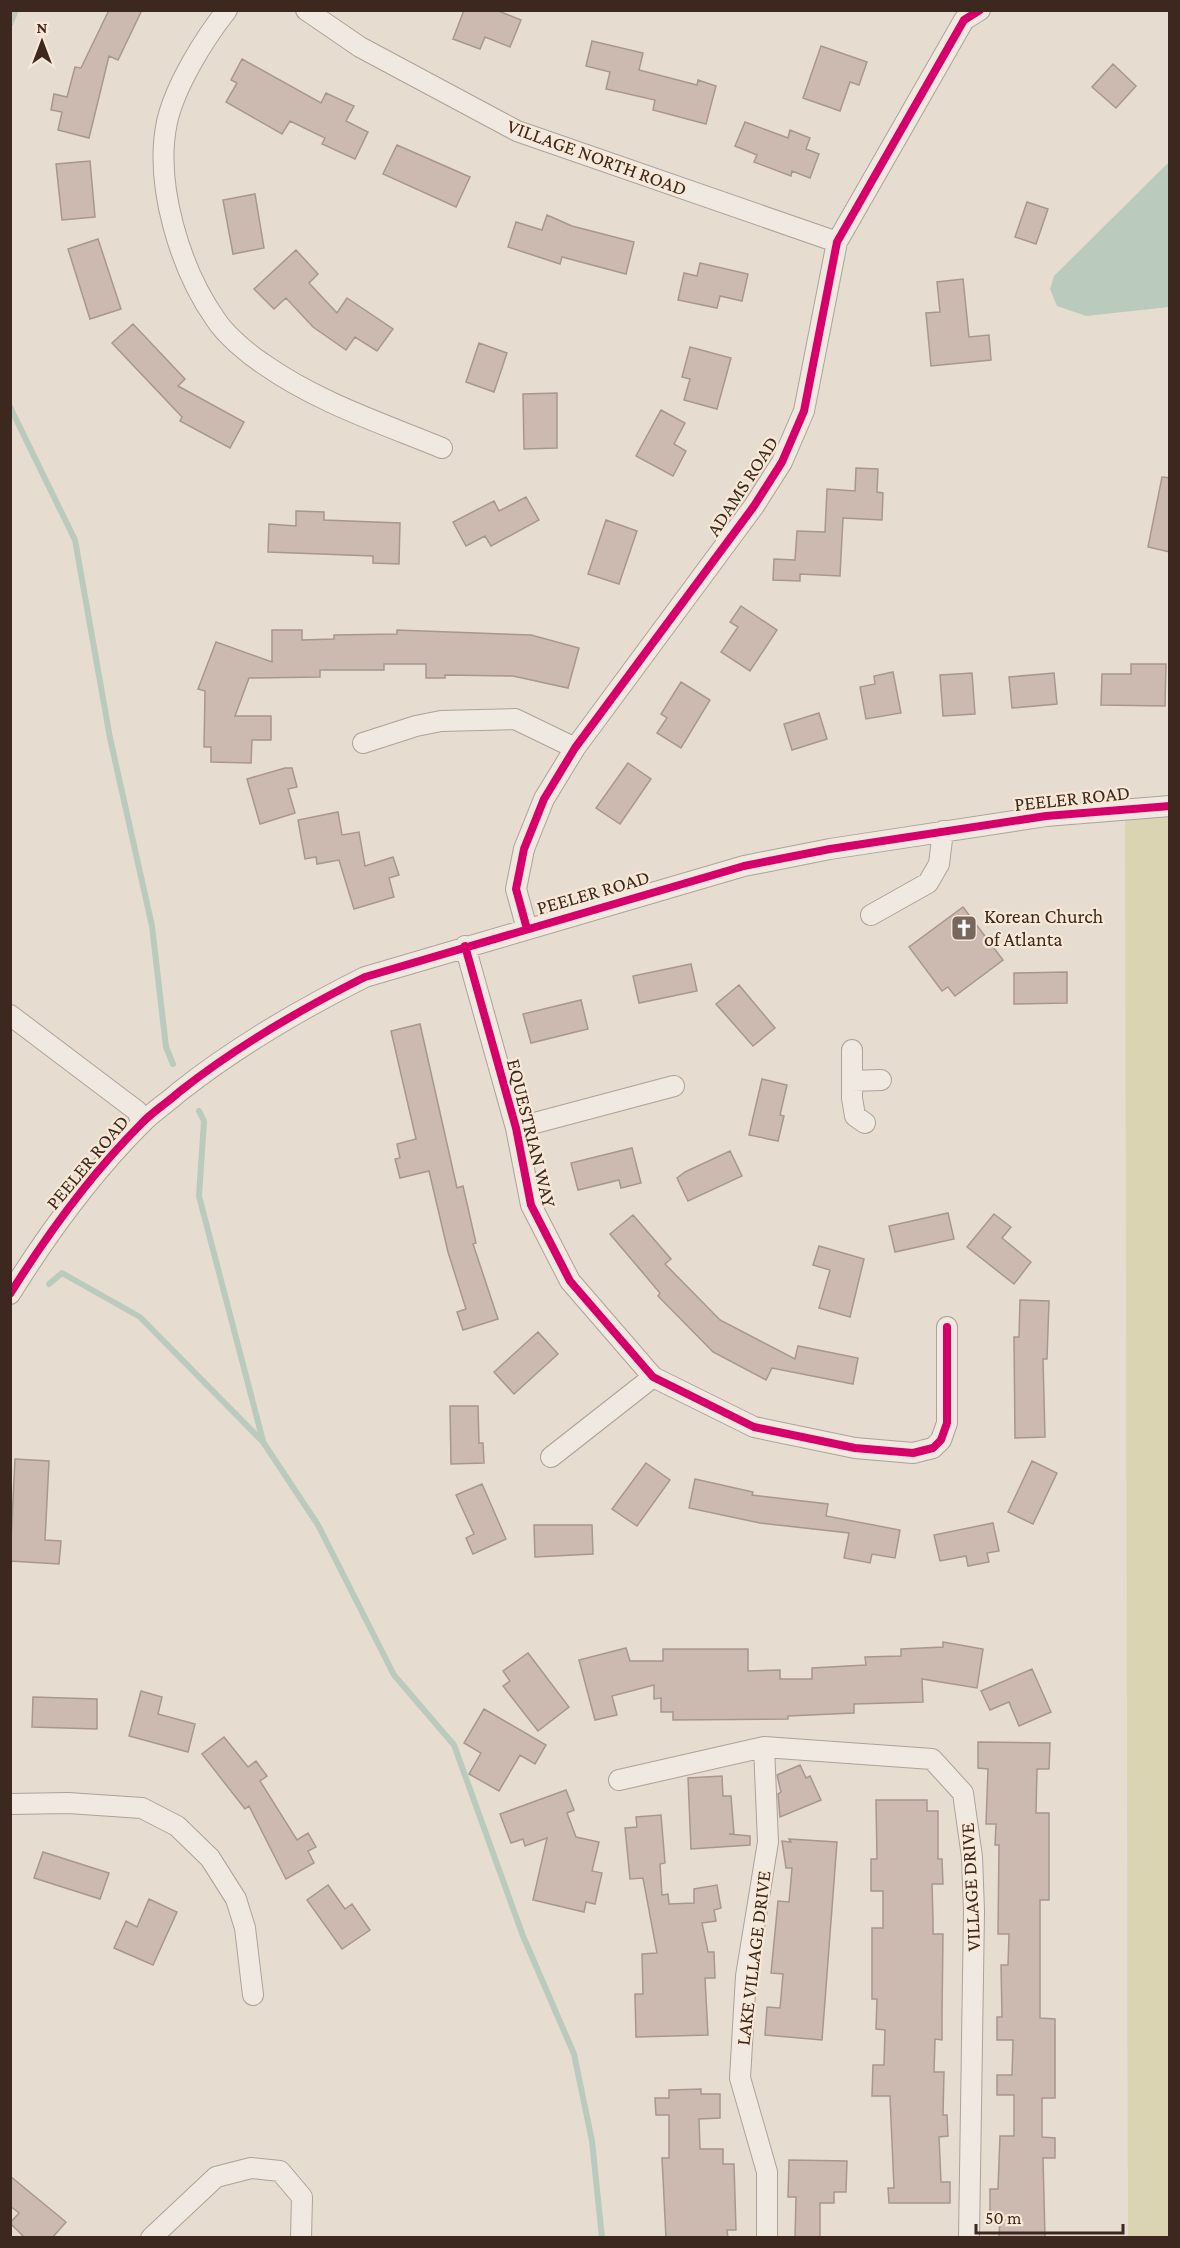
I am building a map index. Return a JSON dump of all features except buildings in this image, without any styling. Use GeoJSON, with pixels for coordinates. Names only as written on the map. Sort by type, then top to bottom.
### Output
{"type":"FeatureCollection","features":[{"type":"Feature","properties":{"kind":"street"},"geometry":{"type":"LineString","coordinates":[[227,10],[179,86],[167,122],[163,163],[173,222],[188,272],[217,322],[260,362],[309,393],[442,448]]}},
{"type":"Feature","properties":{"kind":"street","name":"VILLAGE NORTH ROAD"},"geometry":{"type":"LineString","coordinates":[[306,10],[360,47],[518,131],[837,243]]}},
{"type":"Feature","properties":{"kind":"street","name":"ADAMS ROAD"},"geometry":{"type":"LineString","coordinates":[[527,929],[516,889],[524,849],[544,799],[575,748],[753,506],[782,462],[804,411],[837,243],[966,14]]}},
{"type":"Feature","properties":{"kind":"street"},"geometry":{"type":"LineString","coordinates":[[363,743],[416,726],[441,721],[515,719],[575,748]]}},
{"type":"Feature","properties":{"kind":"street","name":"PEELER ROAD"},"geometry":{"type":"LineString","coordinates":[[10,1294],[38,1249],[83,1188],[142,1123],[223,1057],[312,1003],[365,977],[744,866],[943,831],[1046,816],[1170,806]]}},
{"type":"Feature","properties":{"kind":"street"},"geometry":{"type":"LineString","coordinates":[[871,915],[928,883],[939,864],[943,831]]}},
{"type":"Feature","properties":{"kind":"street","name":"EQUESTRIAN WAY"},"geometry":{"type":"LineString","coordinates":[[465,946],[516,1128],[531,1205],[549,1245],[570,1281],[653,1377],[754,1426],[855,1448],[913,1453],[933,1448],[941,1440],[947,1423],[947,1327]]}},
{"type":"Feature","properties":{"kind":"street"},"geometry":{"type":"LineString","coordinates":[[10,1015],[137,1111],[142,1123]]}},
{"type":"Feature","properties":{"kind":"street"},"geometry":{"type":"LineString","coordinates":[[852,1050],[855,1116],[865,1123]]}},
{"type":"Feature","properties":{"kind":"street"},"geometry":{"type":"LineString","coordinates":[[852,1081],[881,1080]]}},
{"type":"Feature","properties":{"kind":"street"},"geometry":{"type":"LineString","coordinates":[[516,1128],[674,1086]]}},
{"type":"Feature","properties":{"kind":"street"},"geometry":{"type":"LineString","coordinates":[[551,1457],[653,1377]]}},
{"type":"Feature","properties":{"kind":"street","name":"VILLAGE DRIVE"},"geometry":{"type":"LineString","coordinates":[[619,1780],[764,1747],[932,1759],[963,1793],[972,1857],[974,1911],[969,2238]]}},
{"type":"Feature","properties":{"kind":"street","name":"LAKE VILLAGE DRIVE"},"geometry":{"type":"LineString","coordinates":[[764,1747],[768,1842],[746,1976],[740,2078],[767,2172],[767,2238]]}},
{"type":"Feature","properties":{"kind":"street"},"geometry":{"type":"LineString","coordinates":[[10,1804],[68,1803],[142,1808],[177,1826],[210,1858],[236,1899],[246,1928],[253,1995]]}},
{"type":"Feature","properties":{"kind":"street"},"geometry":{"type":"LineString","coordinates":[[151,2238],[216,2177],[252,2168],[279,2171],[302,2197],[301,2238]]}},
{"type":"Feature","properties":{"kind":"shaded area"},"geometry":{"type":"Polygon","coordinates":[[[1169,162],[1169,307],[1086,316],[1057,306],[1050,289],[1054,276],[1169,162]]]}},
{"type":"Feature","properties":{"kind":"shaded area"},"geometry":{"type":"Polygon","coordinates":[[[1169,811],[1169,2238],[1128,2237],[1125,814],[1169,811]]]}},
{"type":"Feature","properties":{"kind":"waterway"},"geometry":{"type":"LineString","coordinates":[[10,24],[16,10]]}},
{"type":"Feature","properties":{"kind":"waterway"},"geometry":{"type":"LineString","coordinates":[[10,407],[75,540],[110,738],[152,926],[166,1047],[173,1064]]}},
{"type":"Feature","properties":{"kind":"waterway"},"geometry":{"type":"LineString","coordinates":[[199,1111],[204,1121],[199,1196],[263,1441]]}},
{"type":"Feature","properties":{"kind":"waterway"},"geometry":{"type":"LineString","coordinates":[[49,1284],[62,1273],[140,1317],[263,1442],[318,1525],[394,1675],[454,1745],[523,1936],[574,2054],[592,2141],[602,2238]]}},
{"type":"Feature","properties":{"kind":"cycle path"},"geometry":{"type":"LineString","coordinates":[[527,929],[516,889],[524,849],[544,799],[575,748],[754,506],[782,462],[804,411],[837,242],[964,20],[980,10]]}},
{"type":"Feature","properties":{"kind":"cycle path"},"geometry":{"type":"LineString","coordinates":[[10,1294],[39,1249],[87,1184],[150,1115],[201,1075],[246,1044],[316,1002],[365,977],[744,866],[830,849],[1046,816],[1170,806]]}},
{"type":"Feature","properties":{"kind":"cycle path"},"geometry":{"type":"LineString","coordinates":[[465,946],[516,1128],[531,1205],[570,1281],[653,1377],[754,1427],[855,1448],[913,1453],[933,1448],[941,1440],[947,1423],[947,1327]]}},
{"type":"Feature","properties":{"kind":"place","name":"Korean Church of Atlanta"},"geometry":{"type":"Point","coordinates":[964,928]}}]}
